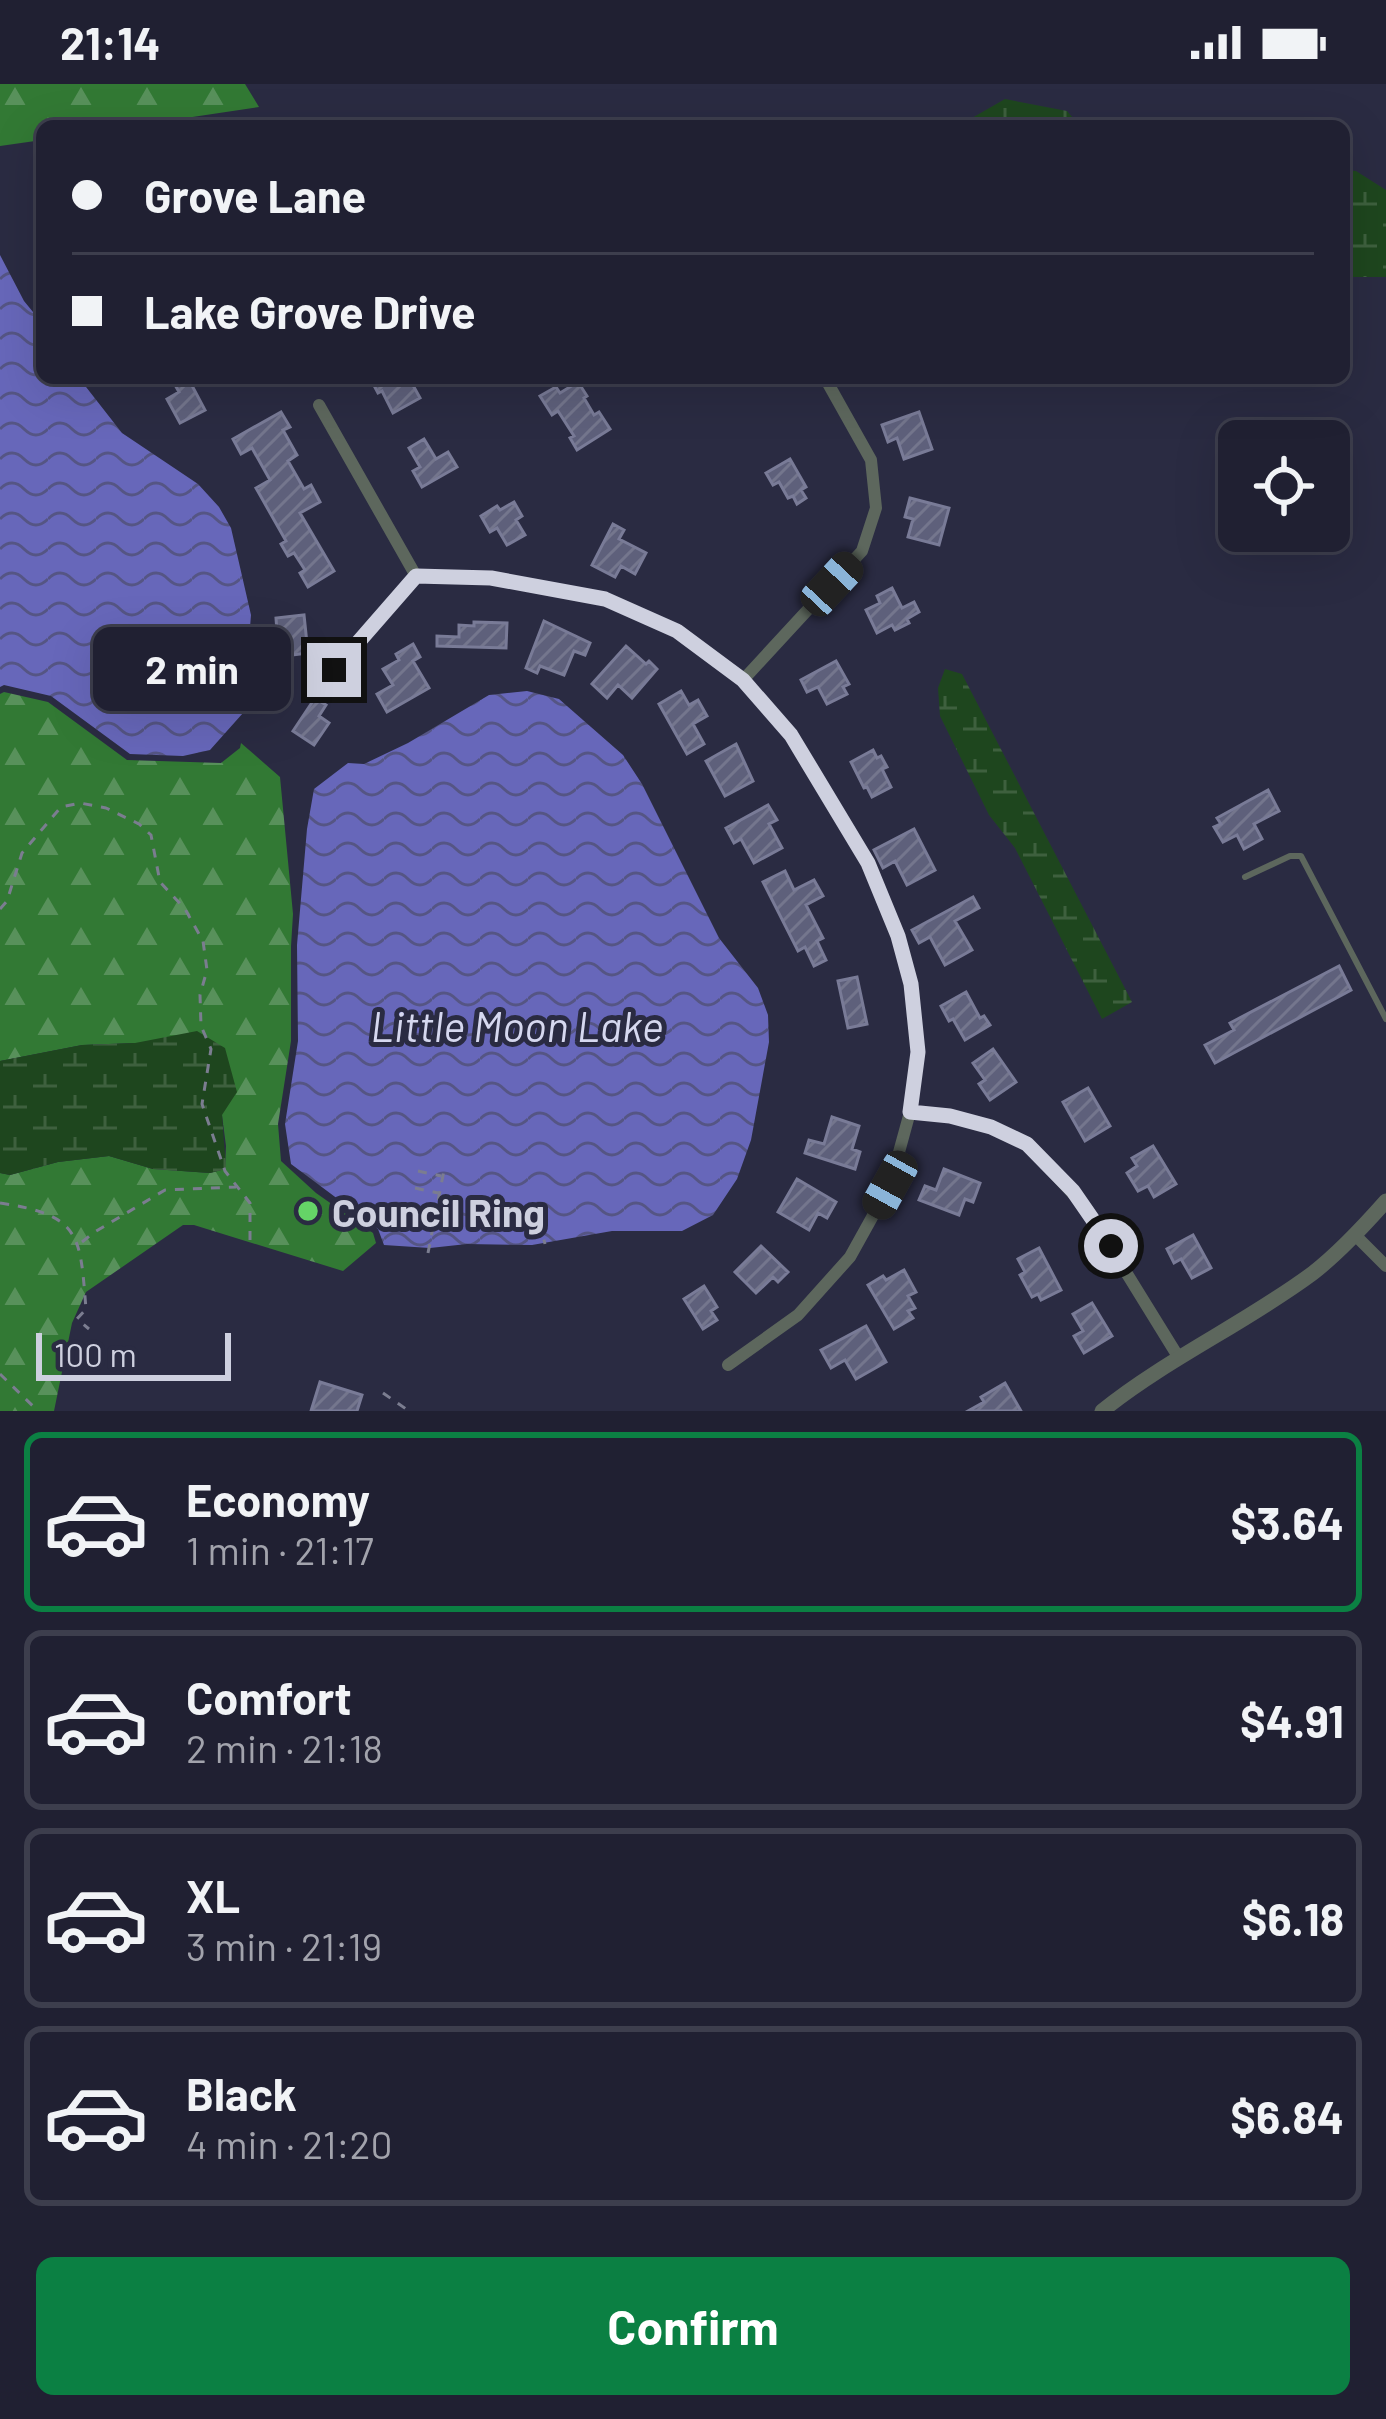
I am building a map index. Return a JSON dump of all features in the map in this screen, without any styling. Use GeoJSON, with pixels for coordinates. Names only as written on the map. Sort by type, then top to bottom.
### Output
{"type":"FeatureCollection","features":[{"type":"Feature","properties":{"kind":"street"},"geometry":{"type":"LineString","coordinates":[[743,680],[862,551],[876,508],[871,460],[828,384]]}},
{"type":"Feature","properties":{"kind":"street"},"geometry":{"type":"LineString","coordinates":[[319,405],[416,576]]}},
{"type":"Feature","properties":{"kind":"street"},"geometry":{"type":"LineString","coordinates":[[416,576],[491,578],[605,599],[677,631],[743,680],[791,735],[868,863],[898,936],[911,984],[918,1052],[910,1112],[890,1185],[850,1257],[797,1315],[728,1365]]}},
{"type":"Feature","properties":{"kind":"street"},"geometry":{"type":"LineString","coordinates":[[334,670],[416,576]]}},
{"type":"Feature","properties":{"kind":"street"},"geometry":{"type":"LineString","coordinates":[[910,1112],[991,1127],[1027,1144],[1087,1209],[1179,1358]]}},
{"type":"Feature","properties":{"kind":"street"},"geometry":{"type":"LineString","coordinates":[[1102,1411],[1317,1270],[1382,1213]]}},
{"type":"Feature","properties":{"kind":"street"},"geometry":{"type":"LineString","coordinates":[[1355,1235],[1385,1261]]}},
{"type":"Feature","properties":{"kind":"lane"},"geometry":{"type":"LineString","coordinates":[[1245,877],[1290,856],[1301,856],[1386,1019]]}},
{"type":"Feature","properties":{"kind":"path"},"geometry":{"type":"LineString","coordinates":[[0,909],[22,854],[61,807],[80,803],[106,808],[151,835],[160,882],[185,909],[202,941],[207,970],[200,995],[201,1026],[211,1048],[202,1103],[226,1171],[250,1203],[250,1240]]}},
{"type":"Feature","properties":{"kind":"path"},"geometry":{"type":"LineString","coordinates":[[428,1253],[445,1165]]}},
{"type":"Feature","properties":{"kind":"path"},"geometry":{"type":"LineString","coordinates":[[418,1171],[443,1176]]}},
{"type":"Feature","properties":{"kind":"path"},"geometry":{"type":"LineString","coordinates":[[80,1243],[165,1190],[238,1187]]}},
{"type":"Feature","properties":{"kind":"path"},"geometry":{"type":"LineString","coordinates":[[415,1188],[440,1193]]}},
{"type":"Feature","properties":{"kind":"path"},"geometry":{"type":"LineString","coordinates":[[0,1203],[49,1214],[80,1243],[86,1309],[77,1319],[89,1329]]}},
{"type":"Feature","properties":{"kind":"path"},"geometry":{"type":"LineString","coordinates":[[545,1210],[537,1213],[545,1244]]}},
{"type":"Feature","properties":{"kind":"path"},"geometry":{"type":"LineString","coordinates":[[0,1374],[38,1411]]}},
{"type":"Feature","properties":{"kind":"path"},"geometry":{"type":"LineString","coordinates":[[383,1393],[409,1411]]}},
{"type":"Feature","properties":{"kind":"green space"},"geometry":{"type":"Polygon","coordinates":[[[0,84],[245,84],[259,107],[172,120],[36,120],[36,141],[0,146],[0,84]]]}},
{"type":"Feature","properties":{"kind":"green space"},"geometry":{"type":"Polygon","coordinates":[[[1005,99],[1067,111],[1075,120],[968,120],[1005,99]]]}},
{"type":"Feature","properties":{"kind":"green space"},"geometry":{"type":"Polygon","coordinates":[[[1350,170],[1386,190],[1386,277],[1350,277],[1350,170]]]}},
{"type":"Feature","properties":{"kind":"green space"},"geometry":{"type":"Polygon","coordinates":[[[945,669],[962,674],[1132,1002],[1102,1019],[1015,848],[989,815],[940,716],[938,688],[945,669]]]}},
{"type":"Feature","properties":{"kind":"green space"},"geometry":{"type":"Polygon","coordinates":[[[0,694],[48,702],[127,760],[221,763],[241,743],[280,777],[293,914],[291,1041],[278,1124],[281,1161],[316,1193],[373,1233],[376,1243],[343,1271],[183,1225],[86,1292],[72,1323],[54,1411],[0,1411],[0,1173],[109,1156],[153,1169],[210,1173],[225,1169],[226,1146],[222,1115],[135,1043],[82,1045],[0,1061],[0,694]]]}},
{"type":"Feature","properties":{"kind":"green space"},"geometry":{"type":"Polygon","coordinates":[[[197,1031],[225,1048],[237,1092],[222,1115],[226,1169],[210,1173],[153,1169],[109,1156],[0,1173],[0,1061],[197,1031]]]}},
{"type":"Feature","properties":{"kind":"water"},"geometry":{"type":"Polygon","coordinates":[[[0,255],[36,316],[36,384],[84,384],[122,433],[198,484],[231,528],[251,615],[243,713],[210,750],[183,756],[130,754],[51,696],[0,687],[0,255]]]}},
{"type":"Feature","properties":{"kind":"water","name":"Little Moon Lake"},"geometry":{"type":"Polygon","coordinates":[[[527,691],[559,699],[623,755],[719,938],[758,988],[768,1015],[769,1042],[751,1140],[737,1179],[713,1215],[682,1231],[612,1231],[532,1245],[384,1245],[378,1229],[291,1164],[285,1124],[298,1041],[297,945],[314,789],[348,763],[364,764],[408,743],[489,695],[527,691]]]}},
{"type":"Feature","properties":{"kind":"building"},"geometry":{"type":"Polygon","coordinates":[[[175,384],[191,384],[205,410],[180,423],[167,399],[179,392],[175,384]]]}},
{"type":"Feature","properties":{"kind":"building"},"geometry":{"type":"Polygon","coordinates":[[[373,384],[412,384],[420,398],[393,413],[382,391],[378,393],[373,384]]]}},
{"type":"Feature","properties":{"kind":"building"},"geometry":{"type":"Polygon","coordinates":[[[579,384],[594,415],[599,412],[610,429],[577,450],[558,411],[552,415],[540,396],[556,387],[560,393],[579,384]]]}},
{"type":"Feature","properties":{"kind":"building"},"geometry":{"type":"Polygon","coordinates":[[[281,412],[290,427],[283,430],[297,455],[288,461],[304,489],[311,485],[320,502],[300,513],[334,571],[308,587],[300,573],[305,570],[294,553],[288,556],[281,544],[286,541],[256,488],[270,480],[252,448],[241,454],[233,439],[281,412]]]}},
{"type":"Feature","properties":{"kind":"building"},"geometry":{"type":"Polygon","coordinates":[[[919,412],[932,449],[904,459],[897,438],[888,442],[882,425],[919,412]]]}},
{"type":"Feature","properties":{"kind":"building"},"geometry":{"type":"Polygon","coordinates":[[[424,439],[436,459],[448,452],[457,467],[422,487],[413,471],[420,467],[409,448],[424,439]]]}},
{"type":"Feature","properties":{"kind":"building"},"geometry":{"type":"Polygon","coordinates":[[[790,459],[806,487],[801,490],[806,498],[797,504],[766,473],[790,459]]]}},
{"type":"Feature","properties":{"kind":"building"},"geometry":{"type":"Polygon","coordinates":[[[910,498],[949,508],[939,545],[908,537],[913,519],[905,517],[910,498]]]}},
{"type":"Feature","properties":{"kind":"building"},"geometry":{"type":"Polygon","coordinates":[[[514,502],[522,516],[516,520],[525,535],[507,545],[497,528],[490,532],[481,516],[514,502]]]}},
{"type":"Feature","properties":{"kind":"building"},"geometry":{"type":"Polygon","coordinates":[[[613,524],[624,530],[619,539],[646,553],[635,574],[621,566],[615,577],[592,565],[613,524]]]}},
{"type":"Feature","properties":{"kind":"building"},"geometry":{"type":"Polygon","coordinates":[[[892,588],[902,608],[914,602],[919,612],[895,630],[892,625],[877,633],[866,610],[880,603],[877,596],[892,588]]]}},
{"type":"Feature","properties":{"kind":"building"},"geometry":{"type":"Polygon","coordinates":[[[304,615],[308,653],[284,656],[283,651],[273,652],[270,633],[277,632],[276,618],[304,615]]]}},
{"type":"Feature","properties":{"kind":"building"},"geometry":{"type":"Polygon","coordinates":[[[544,621],[590,643],[585,655],[574,651],[564,675],[540,666],[537,673],[526,668],[544,621]]]}},
{"type":"Feature","properties":{"kind":"building"},"geometry":{"type":"Polygon","coordinates":[[[474,622],[507,623],[506,648],[437,646],[437,636],[459,637],[459,625],[474,626],[474,622]]]}},
{"type":"Feature","properties":{"kind":"building"},"geometry":{"type":"Polygon","coordinates":[[[413,644],[420,657],[413,661],[429,688],[387,712],[377,694],[393,685],[383,669],[413,644]]]}},
{"type":"Feature","properties":{"kind":"building"},"geometry":{"type":"Polygon","coordinates":[[[626,646],[657,669],[632,698],[618,685],[607,698],[592,684],[626,646]]]}},
{"type":"Feature","properties":{"kind":"building"},"geometry":{"type":"Polygon","coordinates":[[[836,661],[849,684],[843,687],[847,694],[827,704],[818,687],[807,692],[801,680],[836,661]]]}},
{"type":"Feature","properties":{"kind":"building"},"geometry":{"type":"Polygon","coordinates":[[[681,691],[689,705],[698,700],[707,716],[693,724],[704,744],[687,754],[659,704],[681,691]]]}},
{"type":"Feature","properties":{"kind":"building"},"geometry":{"type":"Polygon","coordinates":[[[315,698],[326,705],[319,716],[329,723],[314,745],[293,731],[315,698]]]}},
{"type":"Feature","properties":{"kind":"building"},"geometry":{"type":"Polygon","coordinates":[[[736,744],[753,781],[725,796],[706,761],[736,744]]]}},
{"type":"Feature","properties":{"kind":"building"},"geometry":{"type":"Polygon","coordinates":[[[873,750],[887,767],[882,769],[891,787],[872,797],[851,762],[873,750]]]}},
{"type":"Feature","properties":{"kind":"building"},"geometry":{"type":"Polygon","coordinates":[[[1268,790],[1279,811],[1254,824],[1262,839],[1244,849],[1237,835],[1223,842],[1214,827],[1221,824],[1217,818],[1268,790]]]}},
{"type":"Feature","properties":{"kind":"building"},"geometry":{"type":"Polygon","coordinates":[[[768,805],[777,820],[769,824],[782,848],[754,863],[741,839],[734,843],[726,828],[768,805]]]}},
{"type":"Feature","properties":{"kind":"building"},"geometry":{"type":"Polygon","coordinates":[[[914,829],[935,870],[907,885],[895,861],[883,868],[874,850],[914,829]]]}},
{"type":"Feature","properties":{"kind":"building"},"geometry":{"type":"Polygon","coordinates":[[[785,871],[794,890],[814,880],[823,896],[806,905],[823,938],[817,941],[826,960],[814,966],[805,947],[798,951],[763,882],[785,871]]]}},
{"type":"Feature","properties":{"kind":"building"},"geometry":{"type":"Polygon","coordinates":[[[973,897],[979,908],[955,921],[972,950],[945,965],[930,937],[919,943],[912,930],[973,897]]]}},
{"type":"Feature","properties":{"kind":"building"},"geometry":{"type":"Polygon","coordinates":[[[1339,966],[1351,990],[1215,1063],[1205,1045],[1234,1030],[1230,1023],[1339,966]]]}},
{"type":"Feature","properties":{"kind":"building"},"geometry":{"type":"Polygon","coordinates":[[[857,977],[867,1024],[848,1028],[838,981],[857,977]]]}},
{"type":"Feature","properties":{"kind":"building"},"geometry":{"type":"Polygon","coordinates":[[[966,992],[980,1018],[984,1016],[990,1025],[965,1040],[941,1006],[966,992]]]}},
{"type":"Feature","properties":{"kind":"building"},"geometry":{"type":"Polygon","coordinates":[[[993,1049],[1016,1082],[990,1100],[979,1084],[985,1080],[973,1063],[993,1049]]]}},
{"type":"Feature","properties":{"kind":"building"},"geometry":{"type":"Polygon","coordinates":[[[1088,1088],[1110,1126],[1085,1141],[1063,1102],[1088,1088]]]}},
{"type":"Feature","properties":{"kind":"building"},"geometry":{"type":"Polygon","coordinates":[[[832,1117],[859,1126],[852,1149],[860,1152],[855,1169],[805,1153],[809,1140],[824,1144],[832,1117]]]}},
{"type":"Feature","properties":{"kind":"building"},"geometry":{"type":"Polygon","coordinates":[[[1153,1146],[1176,1184],[1154,1197],[1148,1186],[1138,1191],[1127,1173],[1137,1166],[1132,1158],[1153,1146]]]}},
{"type":"Feature","properties":{"kind":"building"},"geometry":{"type":"Polygon","coordinates":[[[944,1169],[980,1183],[973,1202],[965,1199],[959,1215],[919,1200],[925,1186],[936,1190],[944,1169]]]}},
{"type":"Feature","properties":{"kind":"building"},"geometry":{"type":"Polygon","coordinates":[[[797,1179],[836,1202],[827,1218],[818,1213],[809,1230],[778,1212],[797,1179]]]}},
{"type":"Feature","properties":{"kind":"building"},"geometry":{"type":"Polygon","coordinates":[[[1193,1235],[1211,1268],[1192,1278],[1181,1259],[1174,1263],[1167,1249],[1193,1235]]]}},
{"type":"Feature","properties":{"kind":"building"},"geometry":{"type":"Polygon","coordinates":[[[761,1246],[788,1272],[778,1282],[773,1277],[756,1293],[735,1272],[761,1246]]]}},
{"type":"Feature","properties":{"kind":"building"},"geometry":{"type":"Polygon","coordinates":[[[1039,1248],[1061,1290],[1041,1300],[1038,1294],[1032,1297],[1020,1275],[1025,1272],[1018,1259],[1039,1248]]]}},
{"type":"Feature","properties":{"kind":"building"},"geometry":{"type":"Polygon","coordinates":[[[904,1270],[916,1292],[908,1296],[915,1308],[908,1311],[913,1318],[894,1329],[868,1285],[904,1270]]]}},
{"type":"Feature","properties":{"kind":"building"},"geometry":{"type":"Polygon","coordinates":[[[704,1286],[717,1307],[711,1311],[717,1320],[703,1329],[684,1299],[704,1286]]]}},
{"type":"Feature","properties":{"kind":"building"},"geometry":{"type":"Polygon","coordinates":[[[1092,1303],[1112,1336],[1084,1353],[1074,1336],[1083,1331],[1073,1314],[1092,1303]]]}},
{"type":"Feature","properties":{"kind":"building"},"geometry":{"type":"Polygon","coordinates":[[[866,1326],[886,1362],[856,1379],[845,1360],[831,1368],[821,1350],[866,1326]]]}},
{"type":"Feature","properties":{"kind":"building"},"geometry":{"type":"Polygon","coordinates":[[[320,1382],[362,1395],[357,1411],[311,1411],[320,1382]]]}},
{"type":"Feature","properties":{"kind":"building"},"geometry":{"type":"Polygon","coordinates":[[[1005,1383],[1021,1411],[968,1411],[984,1402],[981,1397],[1005,1383]]]}},
{"type":"Feature","properties":{"kind":"place","name":"Council Ring"},"geometry":{"type":"Point","coordinates":[308,1211]}},
{"type":"Feature","properties":{"kind":"route"},"geometry":{"type":"LineString","coordinates":[[334,670],[416,576],[491,578],[605,599],[677,631],[743,680],[791,735],[868,863],[898,936],[911,984],[918,1052],[910,1112],[991,1127],[1027,1144],[1073,1191],[1111,1246]]}}]}
